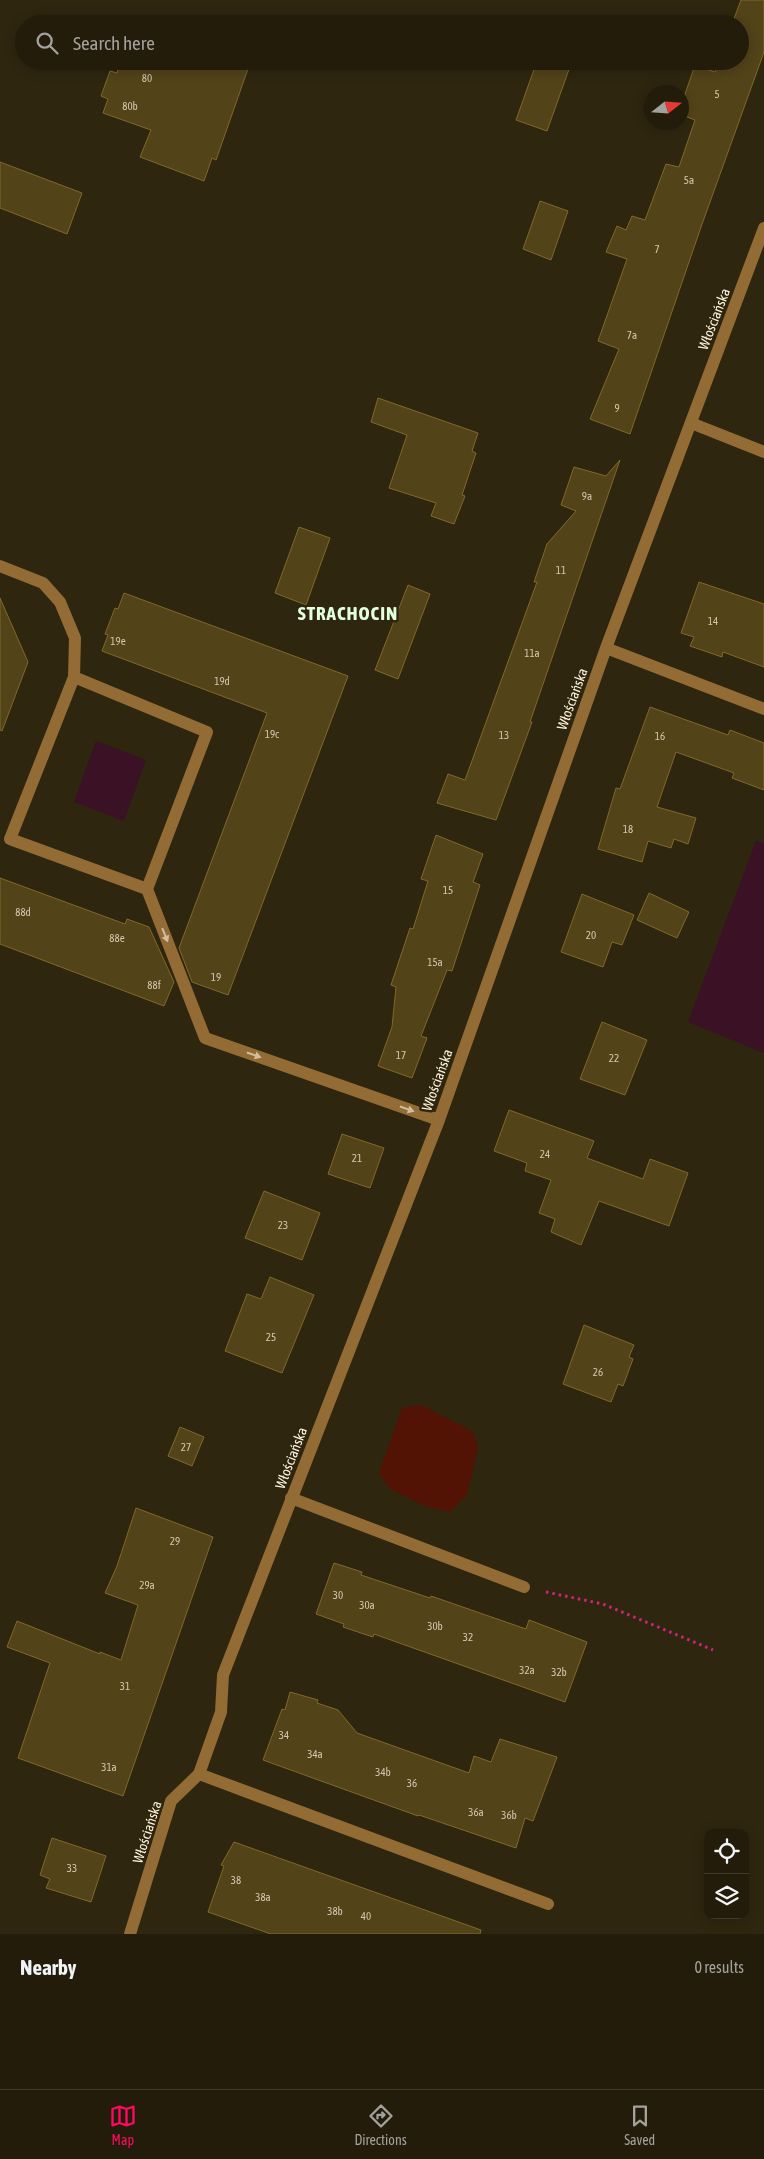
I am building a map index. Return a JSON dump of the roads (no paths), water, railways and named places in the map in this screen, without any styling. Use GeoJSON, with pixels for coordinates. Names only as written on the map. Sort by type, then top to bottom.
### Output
{"type":"FeatureCollection","features":[{"type":"Feature","properties":{"kind":"street","name":"Włościańska"},"geometry":{"type":"LineString","coordinates":[[130,1934],[171,1801],[198,1774],[221,1712],[224,1675],[439,1120],[606,648],[764,228]]}},
{"type":"Feature","properties":{"kind":"street"},"geometry":{"type":"LineString","coordinates":[[690,423],[764,452]]}},
{"type":"Feature","properties":{"kind":"street"},"geometry":{"type":"LineString","coordinates":[[0,566],[43,583],[60,602],[75,638],[74,678],[10,839],[147,889]]}},
{"type":"Feature","properties":{"kind":"street"},"geometry":{"type":"LineString","coordinates":[[606,648],[764,709]]}},
{"type":"Feature","properties":{"kind":"street"},"geometry":{"type":"LineString","coordinates":[[74,678],[207,732],[147,889],[205,1038],[439,1120]]}},
{"type":"Feature","properties":{"kind":"street"},"geometry":{"type":"LineString","coordinates":[[291,1498],[524,1587]]}},
{"type":"Feature","properties":{"kind":"street"},"geometry":{"type":"LineString","coordinates":[[198,1774],[548,1904]]}},
{"type":"Feature","properties":{"kind":"district","name":"STRACHOCIN"},"geometry":{"type":"Point","coordinates":[348,613]}}]}
